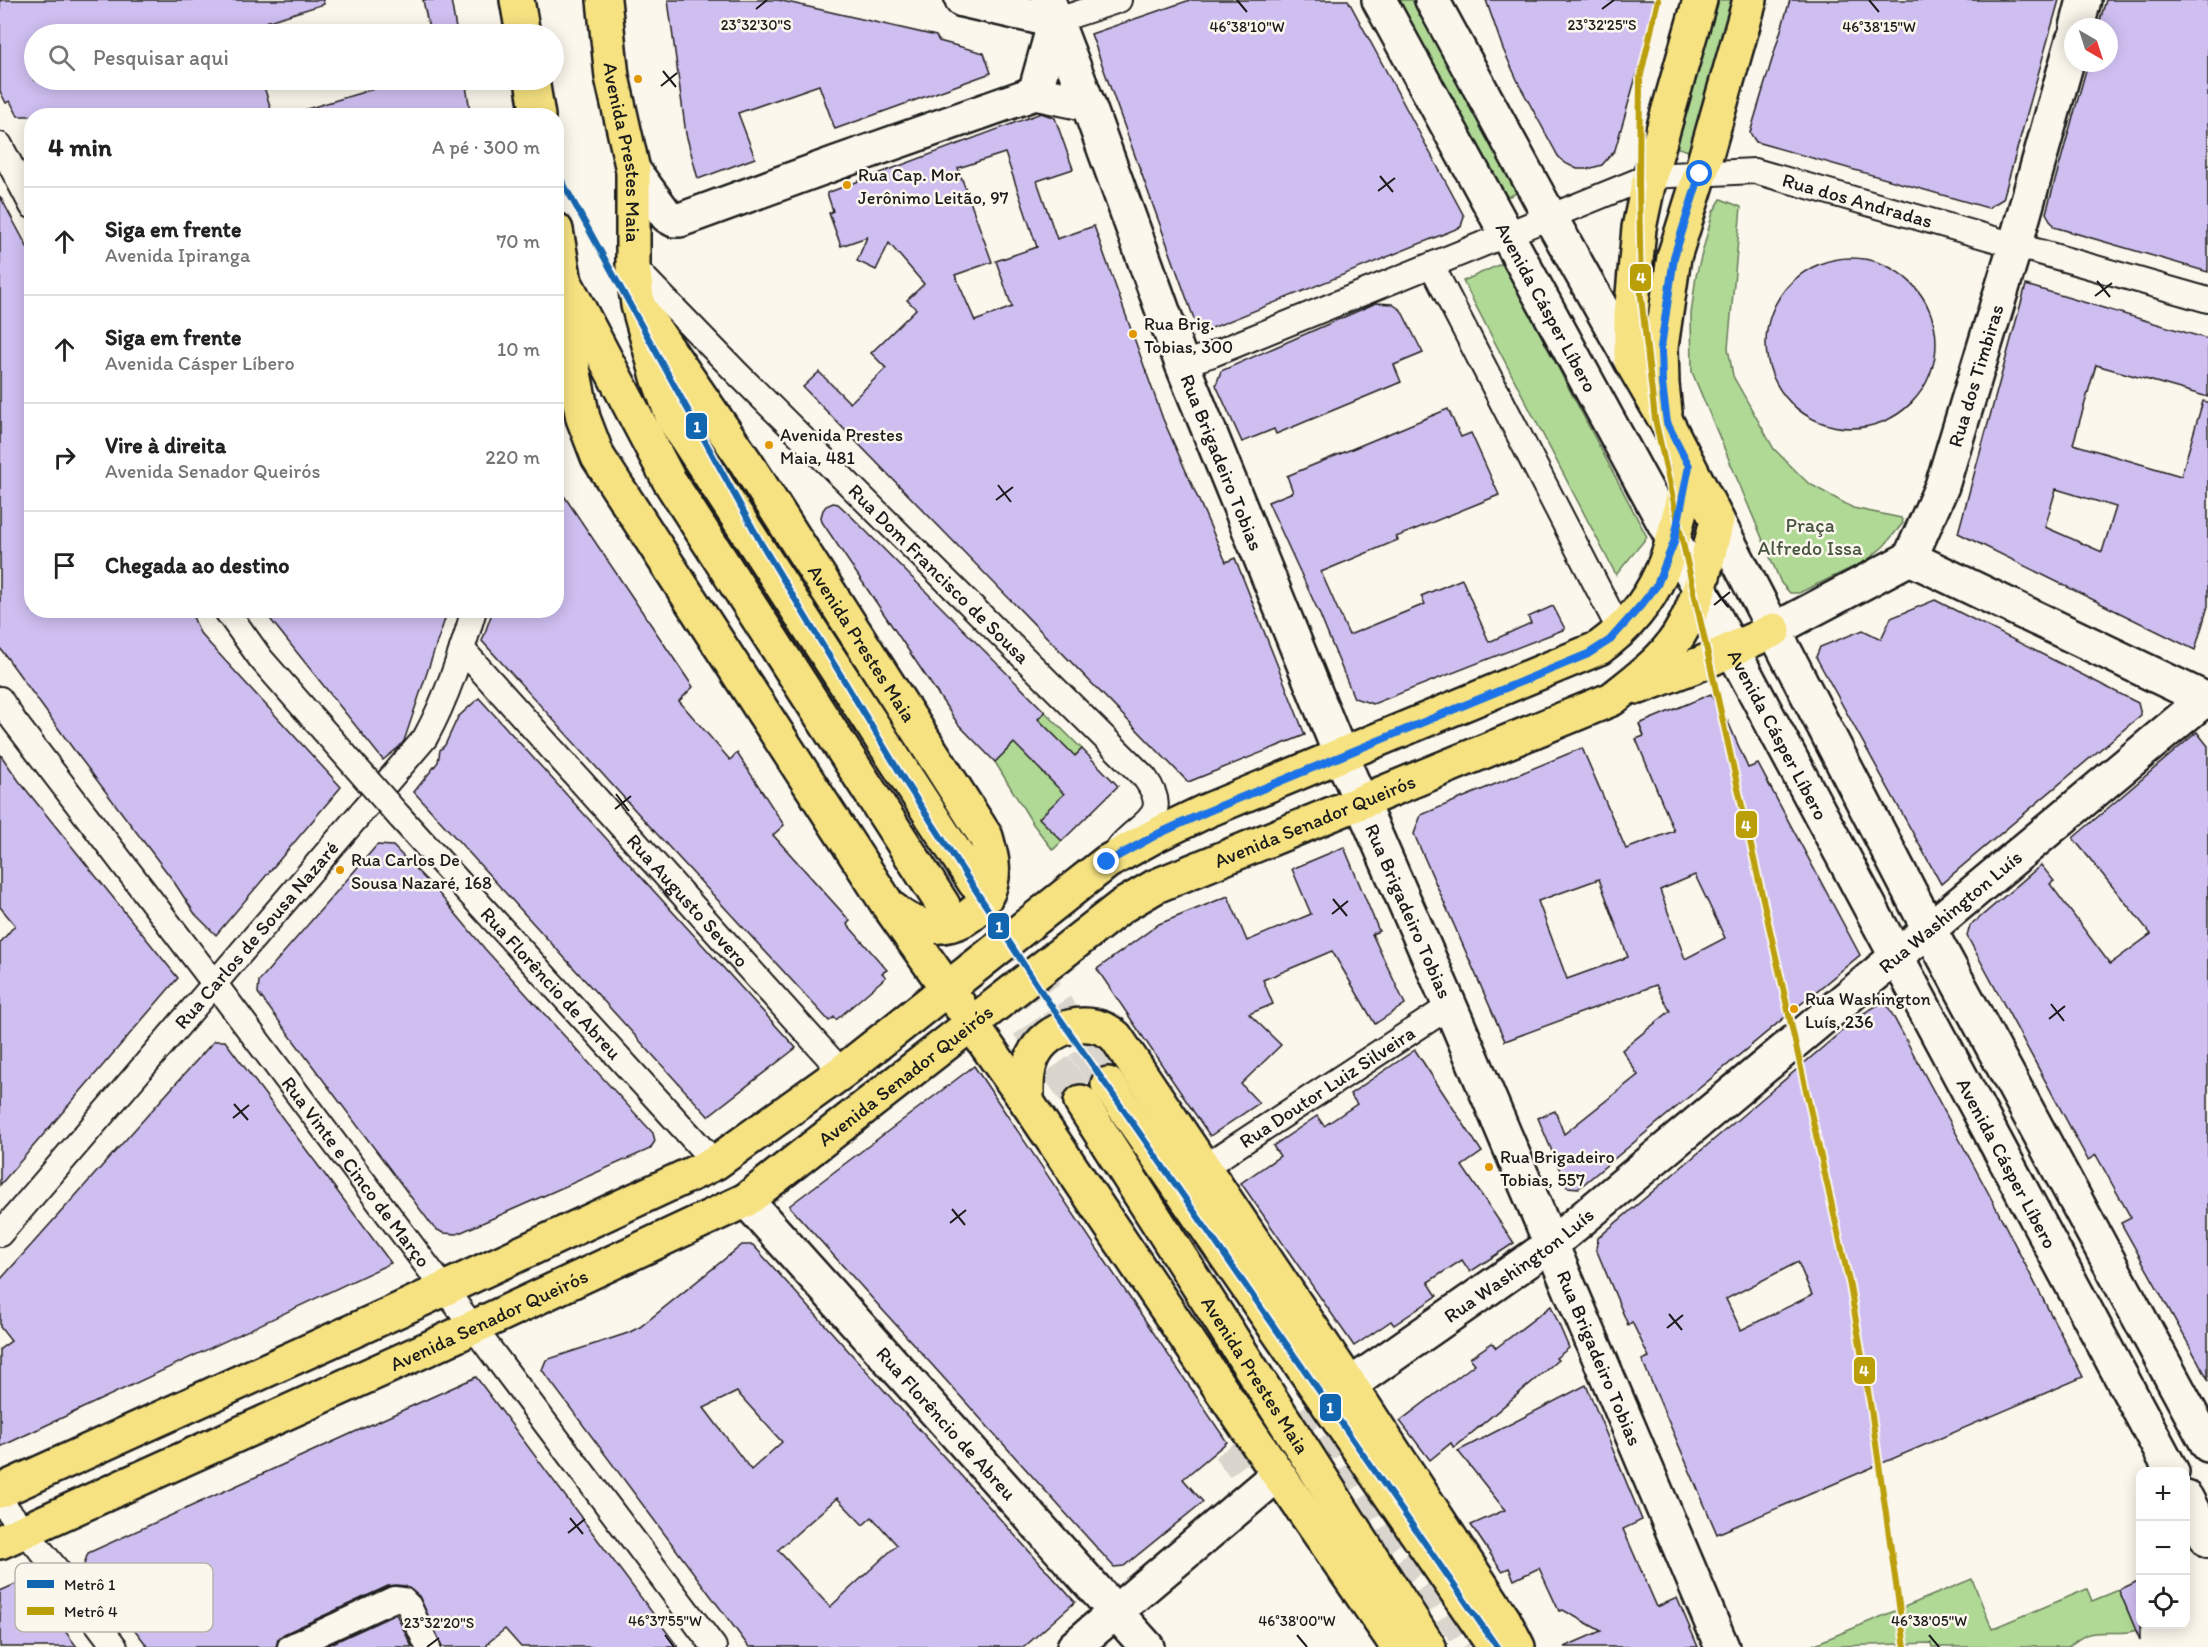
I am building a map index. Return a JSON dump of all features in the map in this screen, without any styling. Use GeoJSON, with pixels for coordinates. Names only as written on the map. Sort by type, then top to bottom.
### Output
{"type":"FeatureCollection","features":[{"type":"Feature","properties":{"kind":"main road"},"geometry":{"type":"LineString","coordinates":[[517,0],[521,24]]}},
{"type":"Feature","properties":{"kind":"main road","name":"Avenida Prestes Maia"},"geometry":{"type":"LineString","coordinates":[[604,0],[612,77],[633,170],[633,266],[638,305],[658,377],[673,418],[975,883]]}},
{"type":"Feature","properties":{"kind":"main road"},"geometry":{"type":"LineString","coordinates":[[1700,0],[1650,176],[1639,228],[1631,316],[1631,361],[1667,423],[1717,520]]}},
{"type":"Feature","properties":{"kind":"main road"},"geometry":{"type":"LineString","coordinates":[[1667,423],[1662,384],[1661,347],[1674,257],[1750,0]]}},
{"type":"Feature","properties":{"kind":"main road"},"geometry":{"type":"LineString","coordinates":[[534,90],[537,108]]}},
{"type":"Feature","properties":{"kind":"main road","name":"Avenida Prestes Maia"},"geometry":{"type":"LineString","coordinates":[[564,301],[669,480],[943,905]]}},
{"type":"Feature","properties":{"kind":"main road","name":"Avenida Prestes Maia"},"geometry":{"type":"LineString","coordinates":[[638,305],[747,464],[986,837],[992,861],[992,883],[983,903],[967,918],[947,927],[925,927],[905,919],[888,905]]}},
{"type":"Feature","properties":{"kind":"main road","name":"Avenida Prestes Maia"},"geometry":{"type":"LineString","coordinates":[[564,316],[583,418],[598,457],[888,905],[1027,1102],[1278,1474],[1398,1647]]}},
{"type":"Feature","properties":{"kind":"main road"},"geometry":{"type":"LineString","coordinates":[[0,1491],[715,1163],[842,1072],[1107,862],[1196,816],[1599,648],[1620,631],[1657,585],[1674,542],[1689,466]]}},
{"type":"Feature","properties":{"kind":"main road","name":"Avenida Senador Queirós"},"geometry":{"type":"LineString","coordinates":[[12,1537],[746,1200],[1122,906],[1148,891],[1359,801],[1612,699],[1661,658],[1690,617],[1717,520]]}},
{"type":"Feature","properties":{"kind":"main road"},"geometry":{"type":"LineString","coordinates":[[1612,699],[1732,650],[1774,630]]}},
{"type":"Feature","properties":{"kind":"main road"},"geometry":{"type":"LineString","coordinates":[[1027,1102],[1027,1073],[1033,1056],[1044,1041],[1058,1031],[1076,1025],[1103,1028],[1116,1037],[1350,1385],[1504,1620],[1518,1647]]}},
{"type":"Feature","properties":{"kind":"main road","name":"Avenida Prestes Maia"},"geometry":{"type":"LineString","coordinates":[[1108,1084],[1394,1503],[1496,1647]]}},
{"type":"Feature","properties":{"kind":"main road","name":"Avenida Prestes Maia"},"geometry":{"type":"LineString","coordinates":[[1081,1102],[1429,1647]]}},
{"type":"Feature","properties":{"kind":"street"},"geometry":{"type":"LineString","coordinates":[[506,0],[518,24]]}},
{"type":"Feature","properties":{"kind":"street"},"geometry":{"type":"LineString","coordinates":[[962,0],[1052,11],[1119,0]]}},
{"type":"Feature","properties":{"kind":"street","name":"Avenida Cásper Líbero"},"geometry":{"type":"LineString","coordinates":[[1379,0],[1699,587],[2169,1467]]}},
{"type":"Feature","properties":{"kind":"street"},"geometry":{"type":"LineString","coordinates":[[1432,0],[1631,361]]}},
{"type":"Feature","properties":{"kind":"street"},"geometry":{"type":"LineString","coordinates":[[2079,18],[2084,0]]}},
{"type":"Feature","properties":{"kind":"street"},"geometry":{"type":"LineString","coordinates":[[1035,93],[1052,11]]}},
{"type":"Feature","properties":{"kind":"street","name":"Rua Brigadeiro Tobias"},"geometry":{"type":"LineString","coordinates":[[1052,11],[1182,364],[1359,801],[1450,1006],[1722,1647]]}},
{"type":"Feature","properties":{"kind":"street","name":"Rua dos Timbiras"},"geometry":{"type":"LineString","coordinates":[[1910,558],[1942,486],[2015,246],[2064,72]]}},
{"type":"Feature","properties":{"kind":"street"},"geometry":{"type":"LineString","coordinates":[[633,170],[667,216],[680,220],[1035,93],[1088,104]]}},
{"type":"Feature","properties":{"kind":"street"},"geometry":{"type":"LineString","coordinates":[[0,145],[24,191]]}},
{"type":"Feature","properties":{"kind":"street","name":"Rua dos Andradas"},"geometry":{"type":"LineString","coordinates":[[1182,364],[1213,354],[1650,176],[1755,171],[2208,300]]}},
{"type":"Feature","properties":{"kind":"street","name":"Rua Dom Francisco de Sousa"},"geometry":{"type":"LineString","coordinates":[[633,266],[737,373],[1145,778],[1155,791],[1158,802],[1156,810],[1107,862]]}},
{"type":"Feature","properties":{"kind":"street"},"geometry":{"type":"LineString","coordinates":[[1432,266],[1620,631]]}},
{"type":"Feature","properties":{"kind":"street"},"geometry":{"type":"LineString","coordinates":[[1717,520],[1929,928],[2208,1445]]}},
{"type":"Feature","properties":{"kind":"street"},"geometry":{"type":"LineString","coordinates":[[1774,630],[1910,558],[2207,698]]}},
{"type":"Feature","properties":{"kind":"street","name":"Rua Florêncio de Abreu"},"geometry":{"type":"LineString","coordinates":[[232,618],[261,659],[399,816],[715,1163]]}},
{"type":"Feature","properties":{"kind":"street","name":"Rua Carlos de Sousa Nazaré"},"geometry":{"type":"LineString","coordinates":[[0,1234],[425,738],[437,717],[472,618]]}},
{"type":"Feature","properties":{"kind":"street","name":"Rua Augusto Severo"},"geometry":{"type":"LineString","coordinates":[[462,649],[842,1072]]}},
{"type":"Feature","properties":{"kind":"street","name":"Rua Washington Luís"},"geometry":{"type":"LineString","coordinates":[[1350,1385],[1552,1244],[2207,698]]}},
{"type":"Feature","properties":{"kind":"street","name":"Rua Vinte e Cinco de Março"},"geometry":{"type":"LineString","coordinates":[[0,699],[14,721],[714,1647]]}},
{"type":"Feature","properties":{"kind":"street","name":"Rua Doutor Luiz Silveira"},"geometry":{"type":"LineString","coordinates":[[1203,1166],[1450,1006]]}},
{"type":"Feature","properties":{"kind":"street","name":"Rua Florêncio de Abreu"},"geometry":{"type":"LineString","coordinates":[[746,1200],[1147,1647]]}},
{"type":"Feature","properties":{"kind":"street"},"geometry":{"type":"LineString","coordinates":[[1074,1647],[1278,1474]]}},
{"type":"Feature","properties":{"kind":"street"},"geometry":{"type":"LineString","coordinates":[[0,1501],[12,1537],[36,1563]]}},
{"type":"Feature","properties":{"kind":"street"},"geometry":{"type":"LineString","coordinates":[[2190,1506],[2208,1540]]}},
{"type":"Feature","properties":{"kind":"street"},"geometry":{"type":"LineString","coordinates":[[290,1647],[394,1599],[403,1600],[410,1606],[428,1647]]}},
{"type":"Feature","properties":{"kind":"street"},"geometry":{"type":"LineString","coordinates":[[101,1632],[115,1647]]}},
{"type":"Feature","properties":{"kind":"green space"},"geometry":{"type":"Polygon","coordinates":[[[1399,0],[1412,0],[1517,193],[1507,197],[1399,0]]]}},
{"type":"Feature","properties":{"kind":"green space"},"geometry":{"type":"Polygon","coordinates":[[[1718,0],[1734,0],[1689,151],[1675,147],[1718,0]]]}},
{"type":"Feature","properties":{"kind":"green space","name":"Praça Alfredo Issa"},"geometry":{"type":"Polygon","coordinates":[[[1721,199],[1741,207],[1728,348],[1733,376],[1774,449],[1808,483],[1853,508],[1901,518],[1903,523],[1884,546],[1866,561],[1799,593],[1790,593],[1781,583],[1692,372],[1691,314],[1696,276],[1713,212],[1721,199]]]}},
{"type":"Feature","properties":{"kind":"green space"},"geometry":{"type":"Polygon","coordinates":[[[1503,263],[1647,537],[1616,575],[1463,281],[1503,263]]]}},
{"type":"Feature","properties":{"kind":"green space"},"geometry":{"type":"Polygon","coordinates":[[[1045,712],[1082,749],[1075,756],[1064,794],[1040,818],[1062,841],[1053,850],[1033,824],[995,762],[1045,712]]]}},
{"type":"Feature","properties":{"kind":"green space"},"geometry":{"type":"Polygon","coordinates":[[[1972,1579],[1992,1629],[2087,1589],[2092,1601],[2119,1590],[2129,1613],[2136,1610],[2136,1629],[2141,1629],[2089,1634],[2068,1647],[1932,1647],[1931,1643],[1808,1647],[1972,1579]]]}},
{"type":"Feature","properties":{"kind":"building"},"geometry":{"type":"Polygon","coordinates":[[[0,0],[323,0],[324,4],[259,24],[24,24],[24,90],[265,90],[271,108],[24,108],[24,116],[18,116],[10,101],[6,103],[0,91],[0,0]]]}},
{"type":"Feature","properties":{"kind":"building"},"geometry":{"type":"Polygon","coordinates":[[[423,0],[451,0],[455,24],[428,24],[423,0]]]}},
{"type":"Feature","properties":{"kind":"building"},"geometry":{"type":"Polygon","coordinates":[[[668,0],[778,0],[936,36],[939,41],[984,53],[991,73],[835,129],[819,85],[738,113],[755,158],[698,179],[686,134],[668,0]]]}},
{"type":"Feature","properties":{"kind":"building"},"geometry":{"type":"Polygon","coordinates":[[[1190,0],[1348,0],[1464,216],[1461,227],[1207,330],[1197,327],[1091,34],[1190,0]]]}},
{"type":"Feature","properties":{"kind":"building"},"geometry":{"type":"Polygon","coordinates":[[[1486,0],[1658,0],[1615,150],[1602,165],[1577,169],[1565,163],[1558,156],[1520,86],[1503,49],[1486,0]]]}},
{"type":"Feature","properties":{"kind":"building"},"geometry":{"type":"Polygon","coordinates":[[[1790,0],[2059,0],[2003,199],[1988,208],[1756,142],[1750,133],[1790,0]]]}},
{"type":"Feature","properties":{"kind":"building"},"geometry":{"type":"Polygon","coordinates":[[[2106,0],[2208,0],[2208,272],[2054,227],[2046,213],[2085,72],[2118,72],[2118,18],[2101,18],[2106,0]]]}},
{"type":"Feature","properties":{"kind":"building"},"geometry":{"type":"Polygon","coordinates":[[[370,90],[467,90],[470,108],[310,108],[370,90]]]}},
{"type":"Feature","properties":{"kind":"building"},"geometry":{"type":"Polygon","coordinates":[[[1041,113],[1055,118],[1073,169],[1037,181],[1057,239],[1094,226],[1163,419],[1226,562],[1235,558],[1305,735],[1188,782],[803,387],[819,372],[850,403],[886,368],[871,353],[916,309],[907,300],[924,284],[889,243],[876,270],[857,261],[867,237],[841,246],[829,213],[833,211],[827,193],[1041,113]],[[1005,153],[958,168],[992,262],[955,275],[975,321],[1012,307],[996,261],[1037,247],[1005,153]]]}},
{"type":"Feature","properties":{"kind":"building"},"geometry":{"type":"Polygon","coordinates":[[[0,196],[24,241],[24,618],[193,618],[200,633],[341,787],[216,935],[195,914],[172,879],[0,648],[0,196]]]}},
{"type":"Feature","properties":{"kind":"building"},"geometry":{"type":"Polygon","coordinates":[[[1851,258],[1868,259],[1884,264],[1911,283],[1930,310],[1935,326],[1935,360],[1930,376],[1911,403],[1884,422],[1868,427],[1851,428],[1834,427],[1818,422],[1791,403],[1772,376],[1767,360],[1766,343],[1767,326],[1772,310],[1791,283],[1818,264],[1834,259],[1851,258]]]}},
{"type":"Feature","properties":{"kind":"building"},"geometry":{"type":"Polygon","coordinates":[[[2026,285],[2208,339],[2208,397],[2096,365],[2073,444],[2181,476],[2203,401],[2208,402],[2208,606],[2195,650],[1958,533],[2026,285]],[[2056,489],[2045,527],[2102,552],[2116,507],[2056,489]]]}},
{"type":"Feature","properties":{"kind":"building"},"geometry":{"type":"Polygon","coordinates":[[[1376,303],[1392,304],[1401,310],[1423,353],[1394,365],[1401,382],[1276,434],[1274,429],[1242,442],[1216,385],[1221,371],[1376,303]]]}},
{"type":"Feature","properties":{"kind":"building"},"geometry":{"type":"Polygon","coordinates":[[[1448,409],[1461,437],[1471,433],[1499,495],[1396,537],[1398,540],[1321,572],[1349,635],[1425,604],[1421,596],[1462,579],[1489,642],[1531,623],[1528,617],[1553,606],[1565,629],[1373,704],[1354,698],[1320,615],[1268,502],[1293,492],[1287,476],[1448,409]]]}},
{"type":"Feature","properties":{"kind":"building"},"geometry":{"type":"Polygon","coordinates":[[[564,496],[693,687],[679,701],[730,760],[737,753],[784,825],[773,835],[850,921],[847,924],[887,970],[882,973],[886,977],[836,1020],[834,1017],[829,1021],[482,641],[490,618],[564,618],[564,496]]]}},
{"type":"Feature","properties":{"kind":"building"},"geometry":{"type":"Polygon","coordinates":[[[833,503],[838,504],[851,516],[1045,712],[1038,719],[1075,756],[1082,749],[1118,786],[1062,841],[1039,818],[1064,794],[1014,743],[995,762],[958,724],[822,522],[823,510],[833,503]]]}},
{"type":"Feature","properties":{"kind":"building"},"geometry":{"type":"Polygon","coordinates":[[[1935,600],[2138,703],[2141,715],[1941,884],[1816,657],[1820,647],[1863,630],[1881,639],[1891,618],[1935,600]]]}},
{"type":"Feature","properties":{"kind":"building"},"geometry":{"type":"Polygon","coordinates":[[[269,618],[445,618],[404,741],[383,760],[269,618]]]}},
{"type":"Feature","properties":{"kind":"building"},"geometry":{"type":"Polygon","coordinates":[[[1711,694],[1716,705],[1720,703],[1748,768],[1758,764],[1860,955],[1579,1188],[1567,1187],[1538,1118],[1555,1111],[1564,1134],[1638,1075],[1622,1050],[1670,1011],[1656,985],[1505,1041],[1414,834],[1421,815],[1582,748],[1626,849],[1674,831],[1636,739],[1644,736],[1639,724],[1711,694]],[[1695,875],[1660,890],[1685,959],[1725,938],[1695,875]],[[1599,879],[1538,901],[1567,979],[1628,957],[1599,879]]]}},
{"type":"Feature","properties":{"kind":"building"},"geometry":{"type":"Polygon","coordinates":[[[479,698],[796,1048],[708,1116],[414,792],[438,762],[440,750],[445,745],[458,717],[479,698]]]}},
{"type":"Feature","properties":{"kind":"building"},"geometry":{"type":"Polygon","coordinates":[[[2197,732],[2208,746],[2208,1379],[2121,1223],[2131,1218],[2096,1155],[2088,1160],[1967,936],[1970,926],[2041,865],[2054,881],[2050,884],[2110,964],[2151,934],[2073,838],[2197,732]]]}},
{"type":"Feature","properties":{"kind":"building"},"geometry":{"type":"Polygon","coordinates":[[[0,754],[19,781],[178,978],[0,1185],[0,943],[15,925],[0,907],[0,754]]]}},
{"type":"Feature","properties":{"kind":"building"},"geometry":{"type":"Polygon","coordinates":[[[377,845],[393,846],[436,890],[485,949],[653,1133],[655,1141],[650,1149],[457,1234],[443,1233],[434,1228],[258,993],[259,981],[377,845]]]}},
{"type":"Feature","properties":{"kind":"building"},"geometry":{"type":"Polygon","coordinates":[[[1344,847],[1379,931],[1372,934],[1405,1004],[1375,1024],[1332,951],[1263,980],[1273,1004],[1249,1014],[1281,1045],[1241,1084],[1259,1103],[1210,1136],[1097,969],[1159,924],[1228,896],[1247,941],[1311,914],[1292,869],[1344,847]]]}},
{"type":"Feature","properties":{"kind":"building"},"geometry":{"type":"Polygon","coordinates":[[[1885,1001],[1990,1196],[2083,1377],[1717,1534],[1642,1360],[1649,1357],[1632,1322],[1628,1325],[1596,1249],[1598,1238],[1862,1014],[1885,1001]],[[1798,1262],[1726,1299],[1741,1330],[1812,1295],[1798,1262]]]}},
{"type":"Feature","properties":{"kind":"building"},"geometry":{"type":"Polygon","coordinates":[[[214,1041],[225,1041],[391,1263],[0,1447],[0,1349],[11,1341],[0,1327],[0,1280],[214,1041]]]}},
{"type":"Feature","properties":{"kind":"building"},"geometry":{"type":"Polygon","coordinates":[[[1415,1050],[1482,1152],[1462,1166],[1514,1243],[1470,1272],[1462,1260],[1428,1282],[1437,1296],[1394,1325],[1391,1321],[1354,1346],[1241,1183],[1280,1156],[1273,1146],[1317,1116],[1324,1126],[1357,1104],[1350,1094],[1415,1050]]]}},
{"type":"Feature","properties":{"kind":"building"},"geometry":{"type":"Polygon","coordinates":[[[974,1066],[1227,1442],[1183,1479],[1203,1502],[1124,1566],[1114,1567],[789,1206],[974,1066]]]}},
{"type":"Feature","properties":{"kind":"building"},"geometry":{"type":"Polygon","coordinates":[[[742,1245],[753,1245],[1075,1602],[1024,1647],[749,1647],[542,1370],[546,1360],[640,1327],[742,1245]],[[737,1392],[704,1408],[751,1470],[782,1442],[737,1392]],[[837,1498],[778,1550],[830,1607],[897,1545],[872,1517],[863,1525],[837,1498]]]}},
{"type":"Feature","properties":{"kind":"building"},"geometry":{"type":"Polygon","coordinates":[[[1551,1306],[1569,1348],[1556,1358],[1558,1360],[1454,1448],[1451,1443],[1430,1460],[1400,1421],[1475,1364],[1470,1358],[1492,1343],[1496,1348],[1551,1306]]]}},
{"type":"Feature","properties":{"kind":"building"},"geometry":{"type":"Polygon","coordinates":[[[476,1377],[678,1647],[521,1647],[505,1629],[486,1647],[442,1647],[419,1596],[405,1586],[396,1585],[388,1586],[284,1634],[278,1639],[276,1647],[148,1647],[136,1632],[213,1632],[213,1563],[84,1563],[88,1553],[476,1377]]]}},
{"type":"Feature","properties":{"kind":"building"},"geometry":{"type":"Polygon","coordinates":[[[1586,1385],[1642,1520],[1623,1529],[1657,1607],[1677,1598],[1698,1647],[1564,1647],[1601,1631],[1563,1610],[1559,1611],[1539,1568],[1514,1580],[1509,1568],[1502,1571],[1471,1525],[1505,1510],[1458,1451],[1586,1385]]]}},
{"type":"Feature","properties":{"kind":"building"},"geometry":{"type":"Polygon","coordinates":[[[2136,1582],[2136,1629],[2140,1629],[2140,1640],[2119,1590],[2136,1582]]]}},
{"type":"Feature","properties":{"kind":"building"},"geometry":{"type":"Polygon","coordinates":[[[15,1584],[15,1632],[66,1632],[77,1647],[0,1647],[0,1591],[15,1584]]]}},
{"type":"Feature","properties":{"kind":"building"},"geometry":{"type":"Polygon","coordinates":[[[396,1614],[412,1647],[324,1647],[396,1614]]]}},
{"type":"Feature","properties":{"kind":"tunnel"},"geometry":{"type":"LineString","coordinates":[[975,883],[1108,1084]]}},
{"type":"Feature","properties":{"kind":"tunnel"},"geometry":{"type":"LineString","coordinates":[[943,905],[1081,1102]]}},
{"type":"Feature","properties":{"kind":"tunnel"},"geometry":{"type":"LineString","coordinates":[[1298,1411],[1469,1647]]}},
{"type":"Feature","properties":{"kind":"tunnel"},"geometry":{"type":"LineString","coordinates":[[1222,1467],[1298,1411]]}},
{"type":"Feature","properties":{"kind":"metro line","name":"4"},"geometry":{"type":"LineString","coordinates":[[1658,0],[1640,79],[1639,186],[1641,296],[1655,419],[1850,1286],[1871,1409],[1905,1647]]}},
{"type":"Feature","properties":{"kind":"metro line","name":"1"},"geometry":{"type":"LineString","coordinates":[[564,185],[761,543],[906,783],[1043,994],[1497,1647]]}},
{"type":"Feature","properties":{"kind":"place","name":"Rua Cap. Mor Jerônimo Leitão, 97"},"geometry":{"type":"Point","coordinates":[847,185]}},
{"type":"Feature","properties":{"kind":"place","name":"Rua Brig. Tobias, 300"},"geometry":{"type":"Point","coordinates":[1133,334]}},
{"type":"Feature","properties":{"kind":"place","name":"Avenida Prestes Maia, 481"},"geometry":{"type":"Point","coordinates":[769,445]}},
{"type":"Feature","properties":{"kind":"place","name":"Rua Carlos De Sousa Nazaré, 168"},"geometry":{"type":"Point","coordinates":[340,870]}},
{"type":"Feature","properties":{"kind":"place","name":"Rua Washington Luís, 236"},"geometry":{"type":"Point","coordinates":[1794,1009]}},
{"type":"Feature","properties":{"kind":"place","name":"Rua Brigadeiro Tobias, 557"},"geometry":{"type":"Point","coordinates":[1489,1167]}},
{"type":"Feature","properties":{"kind":"route"},"geometry":{"type":"LineString","coordinates":[[1107,862],[1158,834],[1206,812],[1588,654],[1620,631],[1657,585],[1674,542],[1689,466],[1667,423],[1662,384],[1661,347],[1674,257],[1700,174]]}}]}
